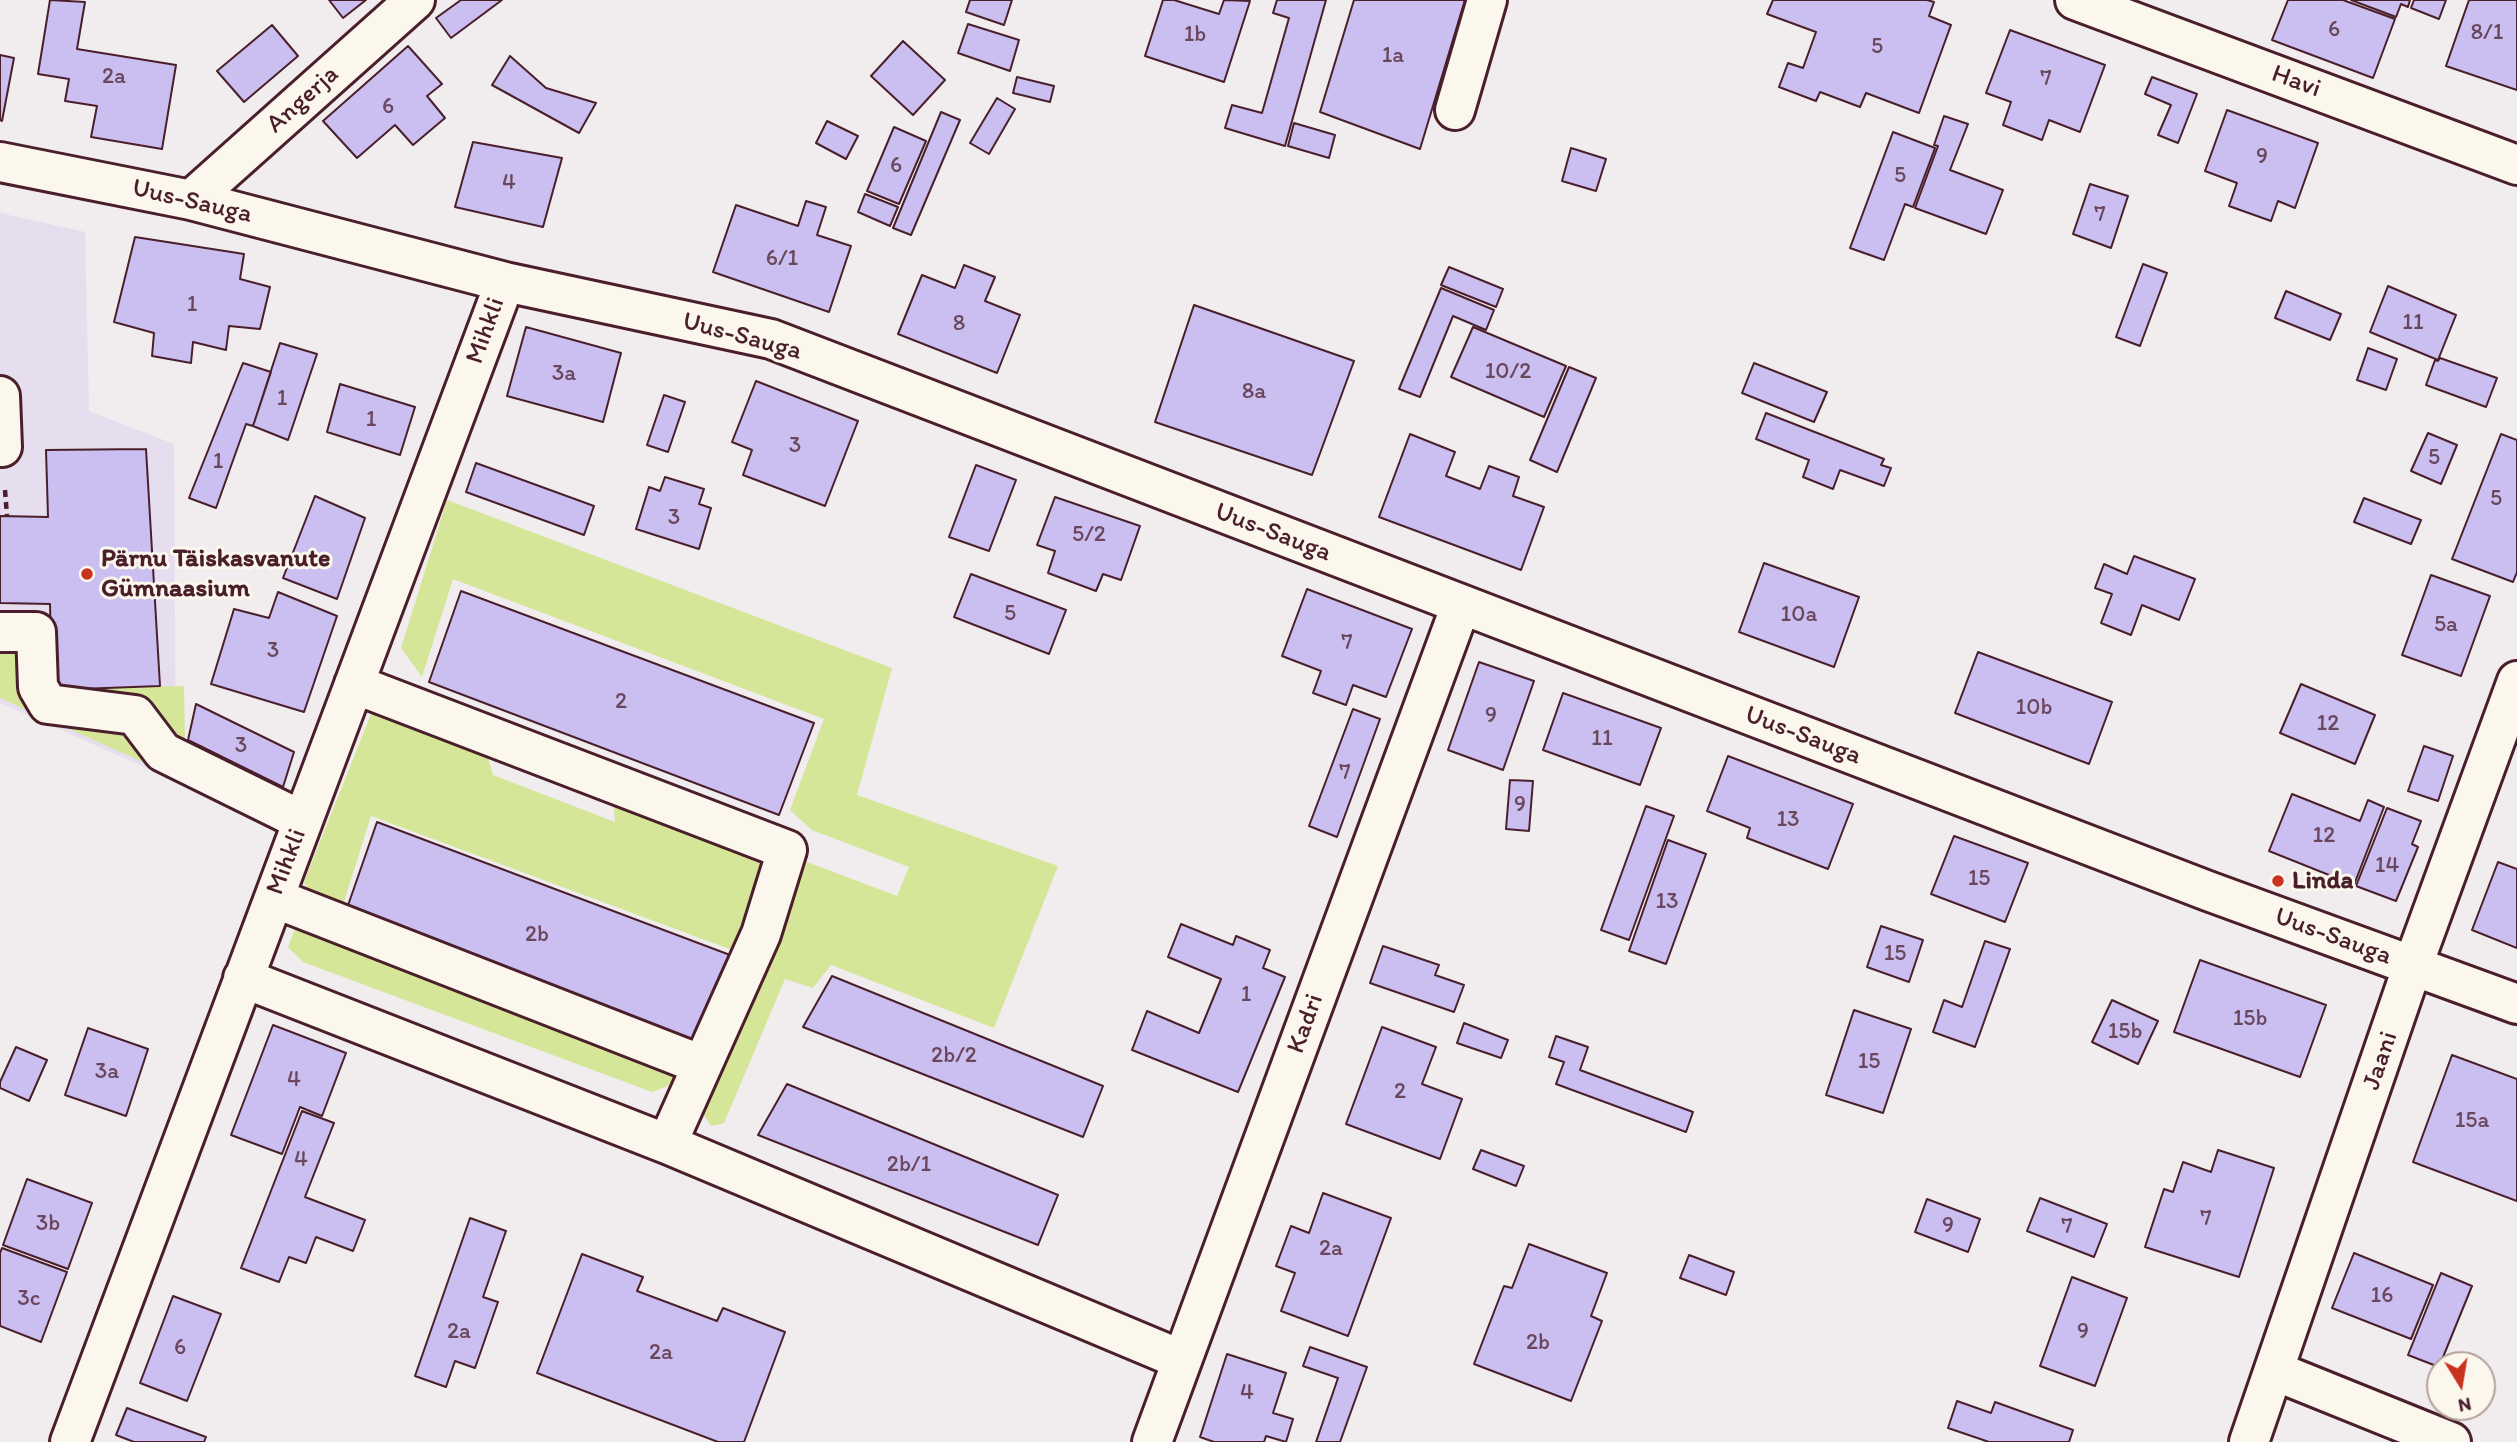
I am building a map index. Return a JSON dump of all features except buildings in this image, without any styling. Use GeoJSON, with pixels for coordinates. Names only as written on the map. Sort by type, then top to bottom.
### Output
{"type":"FeatureCollection","features":[{"type":"Feature","properties":{"kind":"street","name":"Angerja"},"geometry":{"type":"LineString","coordinates":[[191,200],[415,0]]}},
{"type":"Feature","properties":{"kind":"street"},"geometry":{"type":"LineString","coordinates":[[1455,110],[1487,0]]}},
{"type":"Feature","properties":{"kind":"street","name":"Havi"},"geometry":{"type":"LineString","coordinates":[[2075,0],[2517,165]]}},
{"type":"Feature","properties":{"kind":"street","name":"Uus-Sauga"},"geometry":{"type":"LineString","coordinates":[[0,162],[191,200],[505,282],[771,339],[2208,891],[2517,1004]]}},
{"type":"Feature","properties":{"kind":"street","name":"Mihkli"},"geometry":{"type":"LineString","coordinates":[[70,1442],[505,282]]}},
{"type":"Feature","properties":{"kind":"street"},"geometry":{"type":"LineString","coordinates":[[0,396],[2,447]]}},
{"type":"Feature","properties":{"kind":"street","name":"Kadri"},"geometry":{"type":"LineString","coordinates":[[1152,1442],[1461,606]]}},
{"type":"Feature","properties":{"kind":"street"},"geometry":{"type":"LineString","coordinates":[[0,632],[36,632],[38,687],[48,704],[135,715],[163,752],[303,821]]}},
{"type":"Feature","properties":{"kind":"street","name":"Jaani"},"geometry":{"type":"LineString","coordinates":[[2249,1442],[2413,965],[2517,681]]}},
{"type":"Feature","properties":{"kind":"street"},"geometry":{"type":"LineString","coordinates":[[354,684],[787,850],[761,934],[667,1144]]}},
{"type":"Feature","properties":{"kind":"street"},"geometry":{"type":"LineString","coordinates":[[274,898],[702,1065]]}},
{"type":"Feature","properties":{"kind":"street"},"geometry":{"type":"LineString","coordinates":[[243,978],[667,1144],[1182,1360]]}},
{"type":"Feature","properties":{"kind":"street"},"geometry":{"type":"LineString","coordinates":[[2275,1371],[2451,1442]]}},
{"type":"Feature","properties":{"kind":"shaded area","name":"Pärnu Täiskasvanute Gümnaasium"},"geometry":{"type":"Polygon","coordinates":[[[0,213],[85,232],[89,411],[174,444],[176,781],[0,703],[0,213]]]}},
{"type":"Feature","properties":{"kind":"green space"},"geometry":{"type":"Polygon","coordinates":[[[447,500],[892,668],[857,795],[1058,866],[994,1028],[831,965],[813,988],[785,979],[724,1123],[711,1126],[698,1106],[807,862],[897,896],[909,867],[812,830],[790,810],[824,719],[453,579],[422,677],[401,648],[447,500]]]}},
{"type":"Feature","properties":{"kind":"green space"},"geometry":{"type":"Polygon","coordinates":[[[0,646],[22,647],[22,691],[184,686],[185,742],[255,812],[0,698],[0,646]]]}},
{"type":"Feature","properties":{"kind":"green space"},"geometry":{"type":"Polygon","coordinates":[[[373,709],[483,742],[493,775],[615,822],[613,795],[759,853],[760,868],[732,950],[371,816],[341,911],[313,900],[304,882],[373,709]]]}},
{"type":"Feature","properties":{"kind":"green space"},"geometry":{"type":"Polygon","coordinates":[[[297,924],[674,1066],[677,1077],[668,1086],[652,1092],[303,962],[288,947],[297,924]]]}},
{"type":"Feature","properties":{"kind":"place","name":"Pärnu Täiskasvanute Gümnaasium"},"geometry":{"type":"Point","coordinates":[87,574]}},
{"type":"Feature","properties":{"kind":"place","name":"Linda"},"geometry":{"type":"Point","coordinates":[2278,881]}}]}
